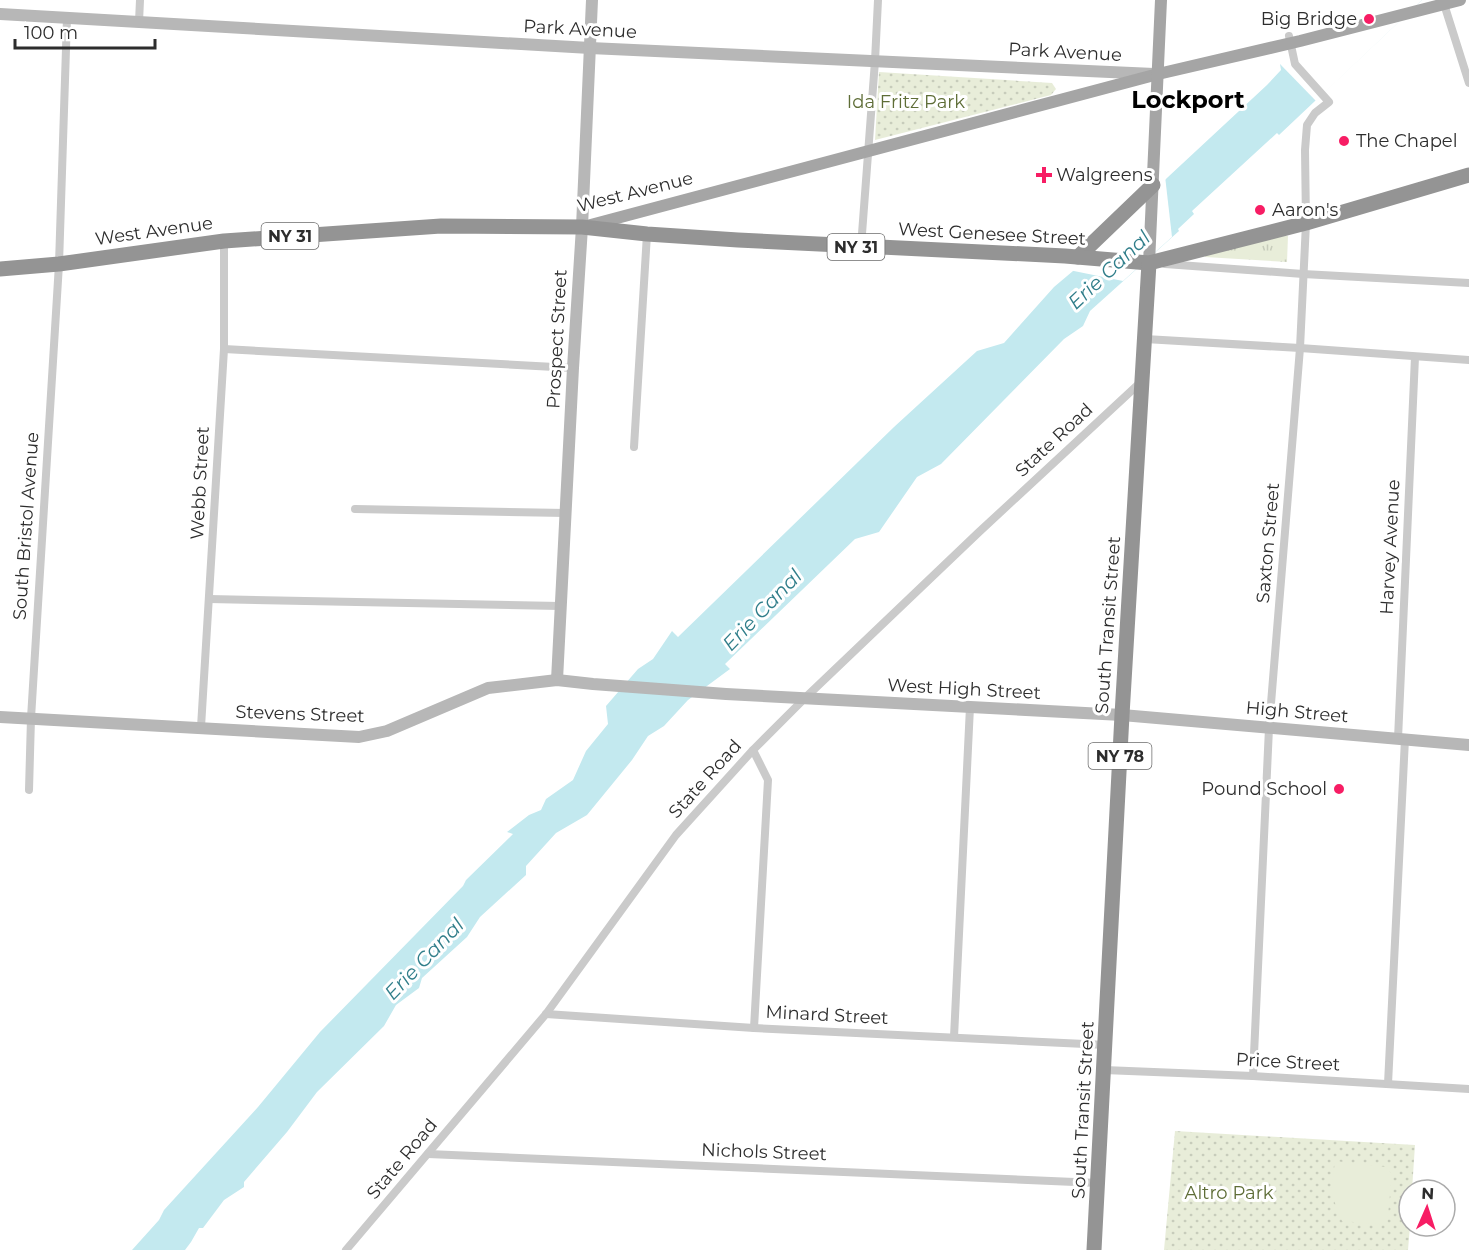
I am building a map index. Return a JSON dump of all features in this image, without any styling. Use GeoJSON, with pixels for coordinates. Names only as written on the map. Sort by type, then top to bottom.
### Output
{"type":"FeatureCollection","features":[{"type":"Feature","properties":{"kind":"highway","name":"NY 31"},"geometry":{"type":"LineString","coordinates":[[1148,261],[1306,223],[1469,175]]}},
{"type":"Feature","properties":{"kind":"highway"},"geometry":{"type":"LineString","coordinates":[[1072,256],[1153,179]]}},
{"type":"Feature","properties":{"kind":"highway","name":"West Avenue"},"geometry":{"type":"LineString","coordinates":[[0,269],[59,264],[224,241],[441,226],[582,227]]}},
{"type":"Feature","properties":{"kind":"highway","name":"West Genesee Street"},"geometry":{"type":"LineString","coordinates":[[582,227],[647,234],[861,247],[1148,261]]}},
{"type":"Feature","properties":{"kind":"highway","name":"South Transit Street"},"geometry":{"type":"LineString","coordinates":[[1095,1250],[1148,261]]}},
{"type":"Feature","properties":{"kind":"main road","name":"NY 78"},"geometry":{"type":"LineString","coordinates":[[1158,74],[1161,0]]}},
{"type":"Feature","properties":{"kind":"main road"},"geometry":{"type":"LineString","coordinates":[[1293,43],[1409,13],[1442,2],[1460,0]]}},
{"type":"Feature","properties":{"kind":"main road"},"geometry":{"type":"LineString","coordinates":[[1293,43],[1311,31],[1424,1]]}},
{"type":"Feature","properties":{"kind":"main road","name":"West Avenue"},"geometry":{"type":"LineString","coordinates":[[582,227],[1158,74],[1293,43]]}},
{"type":"Feature","properties":{"kind":"main road","name":"South Transit Street"},"geometry":{"type":"LineString","coordinates":[[1148,261],[1158,74]]}},
{"type":"Feature","properties":{"kind":"street"},"geometry":{"type":"LineString","coordinates":[[139,22],[140,0]]}},
{"type":"Feature","properties":{"kind":"street","name":"Prospect Street"},"geometry":{"type":"LineString","coordinates":[[557,680],[592,0]]}},
{"type":"Feature","properties":{"kind":"street"},"geometry":{"type":"LineString","coordinates":[[861,247],[878,0]]}},
{"type":"Feature","properties":{"kind":"street"},"geometry":{"type":"LineString","coordinates":[[1442,2],[1469,82]]}},
{"type":"Feature","properties":{"kind":"street","name":"Park Avenue"},"geometry":{"type":"LineString","coordinates":[[0,14],[590,48],[1158,74]]}},
{"type":"Feature","properties":{"kind":"street","name":"South Bristol Avenue"},"geometry":{"type":"LineString","coordinates":[[29,790],[31,718],[59,264],[67,18]]}},
{"type":"Feature","properties":{"kind":"street","name":"Saxton Street"},"geometry":{"type":"LineString","coordinates":[[1253,1076],[1269,728],[1300,348],[1306,223],[1306,125],[1315,113],[1329,102],[1295,64],[1293,43]]}},
{"type":"Feature","properties":{"kind":"street"},"geometry":{"type":"LineString","coordinates":[[634,447],[647,234]]}},
{"type":"Feature","properties":{"kind":"street","name":"Webb Street"},"geometry":{"type":"LineString","coordinates":[[201,728],[224,349],[224,241]]}},
{"type":"Feature","properties":{"kind":"street"},"geometry":{"type":"LineString","coordinates":[[1148,261],[1303,274],[1469,282]]}},
{"type":"Feature","properties":{"kind":"street"},"geometry":{"type":"LineString","coordinates":[[1145,339],[1469,360]]}},
{"type":"Feature","properties":{"kind":"street"},"geometry":{"type":"LineString","coordinates":[[224,349],[573,368]]}},
{"type":"Feature","properties":{"kind":"street","name":"Harvey Avenue"},"geometry":{"type":"LineString","coordinates":[[1388,1084],[1415,357]]}},
{"type":"Feature","properties":{"kind":"street","name":"State Road"},"geometry":{"type":"LineString","coordinates":[[346,1250],[546,1014],[676,835],[753,750],[805,698],[1143,380]]}},
{"type":"Feature","properties":{"kind":"street"},"geometry":{"type":"LineString","coordinates":[[355,508],[566,513]]}},
{"type":"Feature","properties":{"kind":"street"},"geometry":{"type":"LineString","coordinates":[[209,599],[560,606]]}},
{"type":"Feature","properties":{"kind":"street","name":"Stevens Street"},"geometry":{"type":"LineString","coordinates":[[0,717],[360,737],[387,731],[488,688],[557,680],[805,698]]}},
{"type":"Feature","properties":{"kind":"street","name":"West High Street"},"geometry":{"type":"LineString","coordinates":[[805,698],[1122,716]]}},
{"type":"Feature","properties":{"kind":"street"},"geometry":{"type":"LineString","coordinates":[[954,1037],[970,707]]}},
{"type":"Feature","properties":{"kind":"street","name":"High Street"},"geometry":{"type":"LineString","coordinates":[[1122,716],[1469,745]]}},
{"type":"Feature","properties":{"kind":"street"},"geometry":{"type":"LineString","coordinates":[[753,750],[768,780],[754,1028]]}},
{"type":"Feature","properties":{"kind":"street","name":"Minard Street"},"geometry":{"type":"LineString","coordinates":[[546,1014],[754,1028],[1106,1045]]}},
{"type":"Feature","properties":{"kind":"street","name":"Price Street"},"geometry":{"type":"LineString","coordinates":[[1104,1070],[1469,1089]]}},
{"type":"Feature","properties":{"kind":"street","name":"Nichols Street"},"geometry":{"type":"LineString","coordinates":[[428,1154],[1098,1183]]}},
{"type":"Feature","properties":{"kind":"green space","name":"Ida Fritz Park"},"geometry":{"type":"Polygon","coordinates":[[[879,72],[1052,83],[1056,89],[1051,95],[875,140],[879,72]]]}},
{"type":"Feature","properties":{"kind":"green space"},"geometry":{"type":"Polygon","coordinates":[[[1284,235],[1288,236],[1287,262],[1205,257],[1206,254],[1284,235]]]}},
{"type":"Feature","properties":{"kind":"green space","name":"Altro Park"},"geometry":{"type":"Polygon","coordinates":[[[1175,1131],[1415,1145],[1413,1178],[1397,1178],[1397,1238],[1409,1238],[1408,1250],[1164,1250],[1175,1131]]]}},
{"type":"Feature","properties":{"kind":"green space"},"geometry":{"type":"Polygon","coordinates":[[[1335,1161],[1386,1167],[1392,1174],[1387,1225],[1342,1221],[1331,1193],[1335,1161]]]}},
{"type":"Feature","properties":{"kind":"water","name":"Erie Canal"},"geometry":{"type":"Polygon","coordinates":[[[1352,0],[1422,0],[1279,135],[1277,133],[1192,211],[1194,214],[1178,229],[1179,231],[1090,311],[1083,326],[1064,339],[941,464],[917,477],[879,532],[855,539],[725,664],[730,669],[688,700],[664,726],[648,736],[632,760],[587,815],[556,833],[526,866],[526,875],[480,917],[467,937],[422,978],[419,988],[396,1005],[384,1026],[317,1092],[287,1132],[244,1182],[244,1187],[224,1200],[203,1228],[199,1228],[185,1250],[132,1250],[159,1220],[164,1210],[258,1107],[320,1032],[513,834],[507,832],[529,815],[541,810],[546,799],[573,780],[586,751],[608,724],[606,706],[638,669],[653,659],[672,631],[678,637],[894,427],[977,351],[1004,343],[1054,287],[1267,85],[1281,70],[1280,64],[1352,0]]]}},
{"type":"Feature","properties":{"kind":"pier"},"geometry":{"type":"Polygon","coordinates":[[[1347,0],[1422,0],[1316,101],[1279,63],[1347,0]]]}},
{"type":"Feature","properties":{"kind":"pier"},"geometry":{"type":"Polygon","coordinates":[[[1165,176],[1172,237],[1123,281],[1069,270],[1165,176]]]}},
{"type":"Feature","properties":{"kind":"place","name":"Big Bridge"},"geometry":{"type":"Point","coordinates":[1369,19]}},
{"type":"Feature","properties":{"kind":"place","name":"The Chapel"},"geometry":{"type":"Point","coordinates":[1344,141]}},
{"type":"Feature","properties":{"kind":"place","name":"Walgreens"},"geometry":{"type":"Point","coordinates":[1044,175]}},
{"type":"Feature","properties":{"kind":"place","name":"Aaron's"},"geometry":{"type":"Point","coordinates":[1260,210]}},
{"type":"Feature","properties":{"kind":"place","name":"Pound School"},"geometry":{"type":"Point","coordinates":[1339,789]}},
{"type":"Feature","properties":{"kind":"district","name":"Lockport"},"geometry":{"type":"Point","coordinates":[1188,100]}}]}
